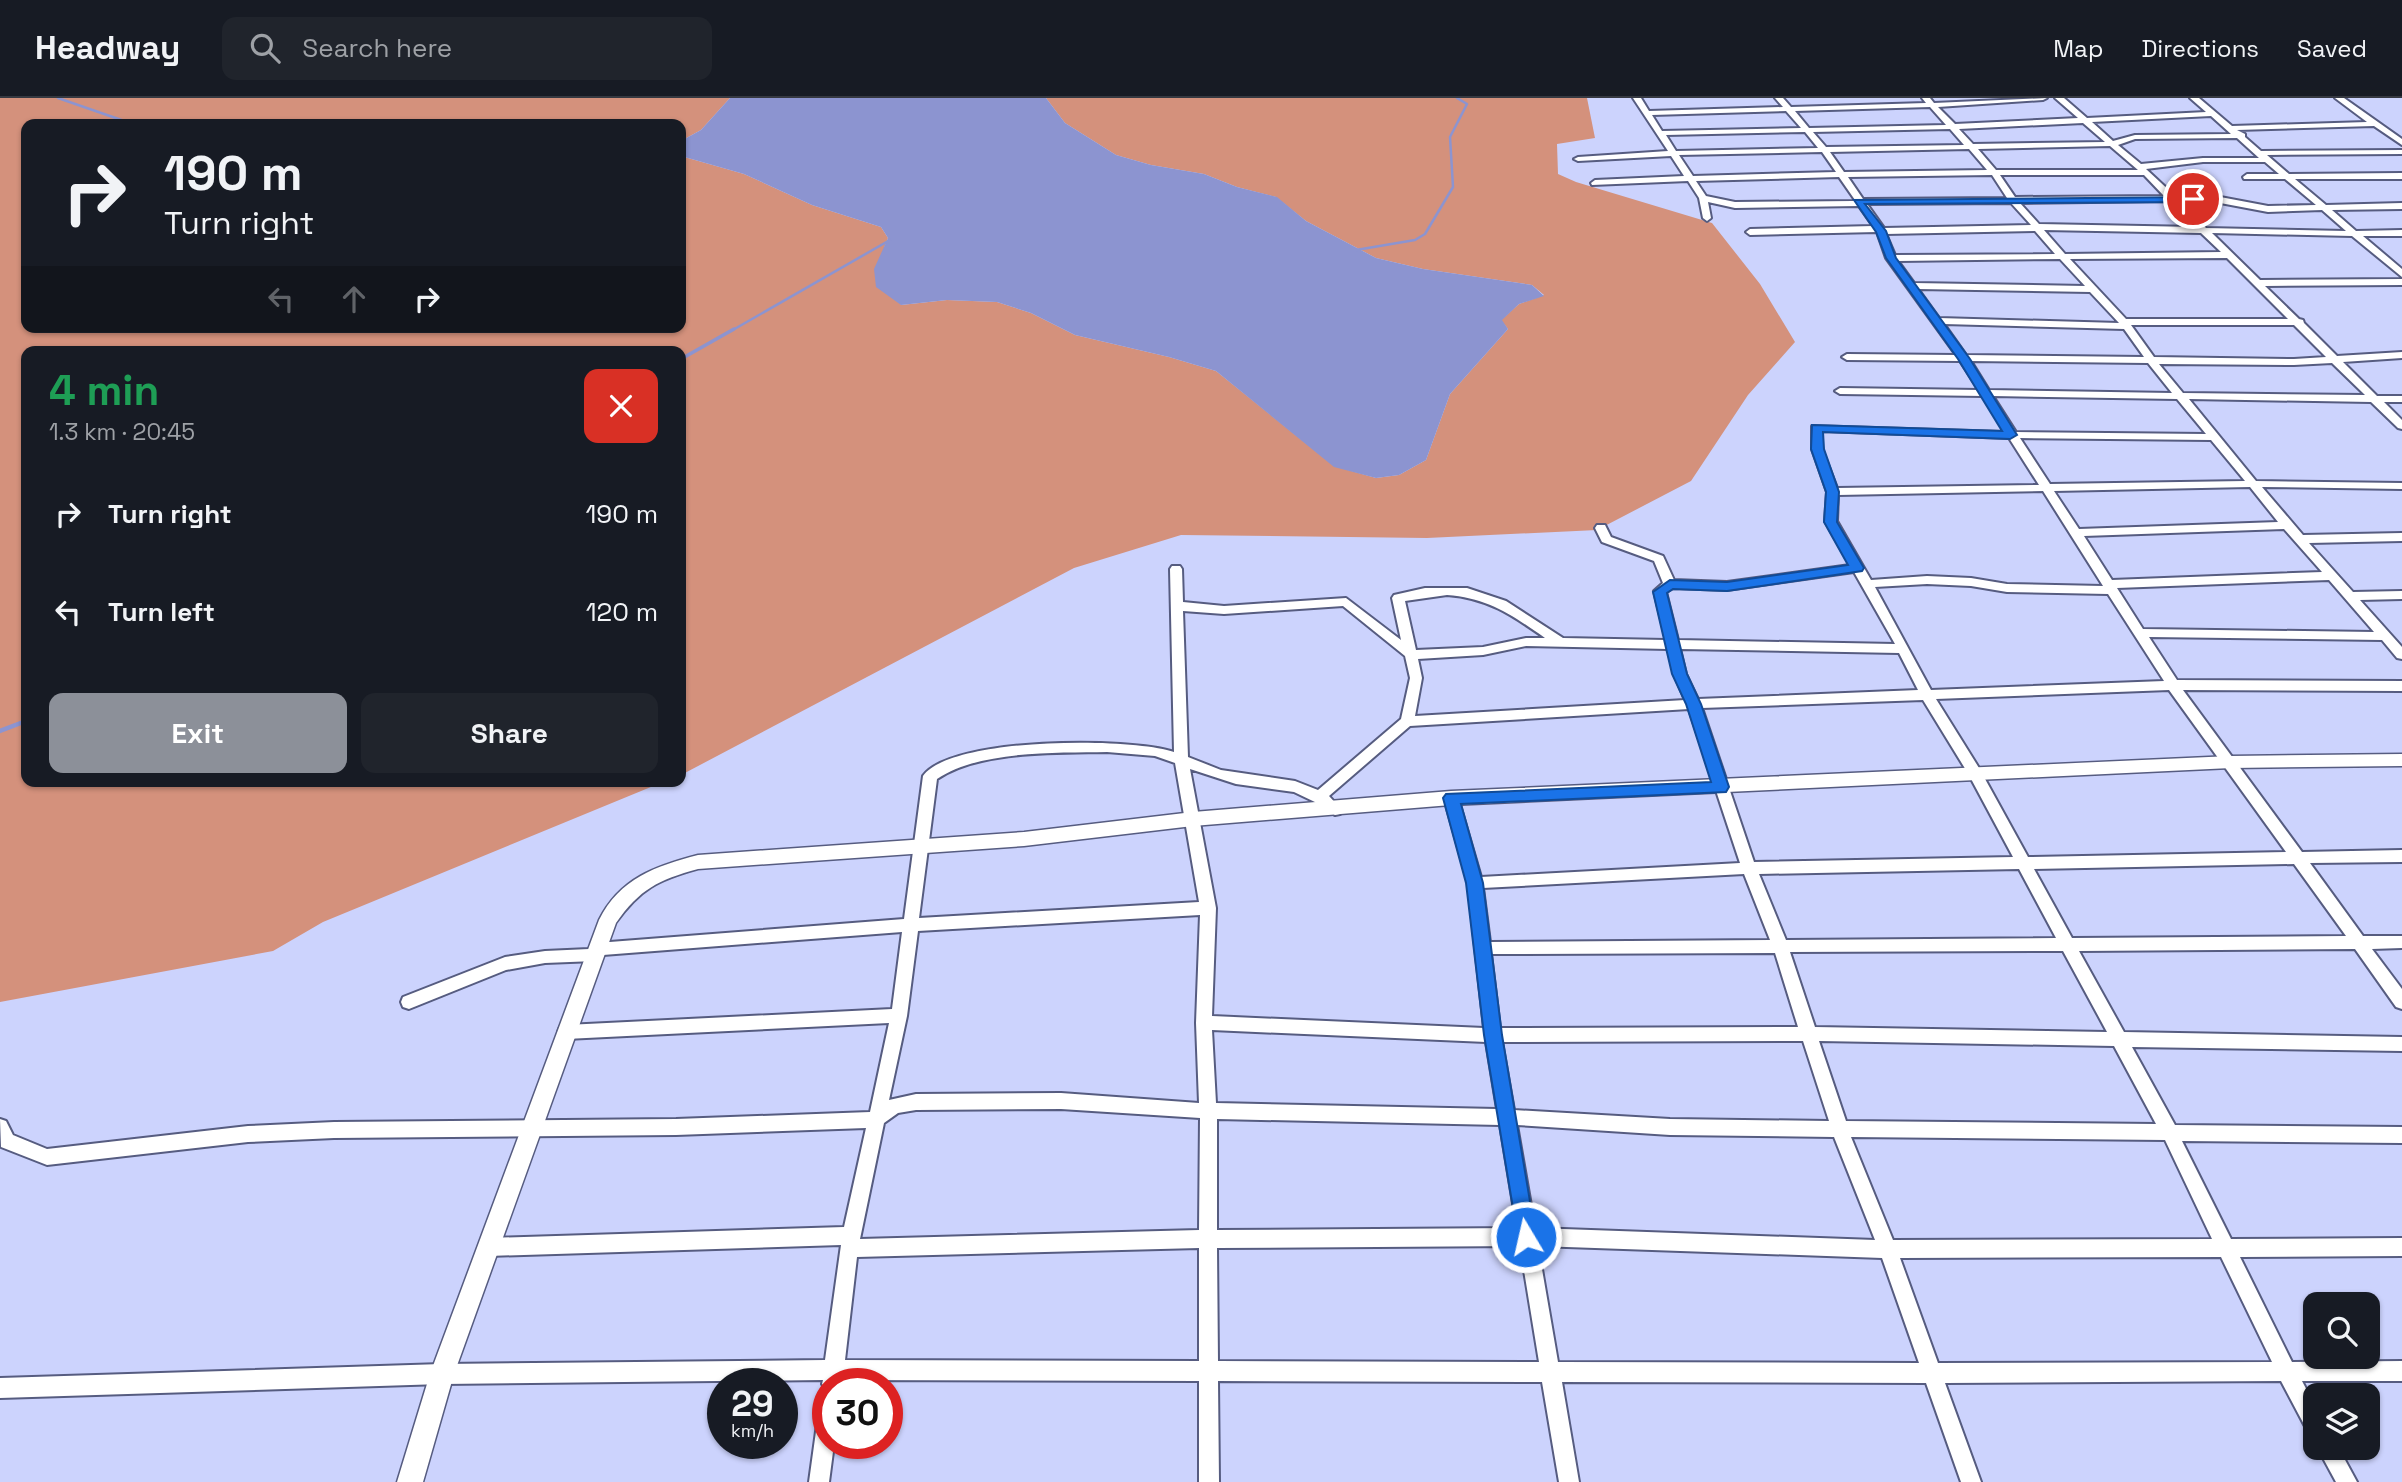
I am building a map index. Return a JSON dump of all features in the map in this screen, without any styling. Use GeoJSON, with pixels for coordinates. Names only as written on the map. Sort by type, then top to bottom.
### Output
{"type":"FeatureCollection","features":[{"type":"Feature","properties":{"kind":"street"},"geometry":{"type":"LineString","coordinates":[[1637,98],[1703,198],[1707,218]]}},
{"type":"Feature","properties":{"kind":"street"},"geometry":{"type":"LineString","coordinates":[[1648,113],[1783,103],[2043,98]]}},
{"type":"Feature","properties":{"kind":"street"},"geometry":{"type":"LineString","coordinates":[[2059,98],[2143,170],[2300,322],[2402,426]]}},
{"type":"Feature","properties":{"kind":"street"},"geometry":{"type":"LineString","coordinates":[[2194,98],[2402,274]]}},
{"type":"Feature","properties":{"kind":"street"},"geometry":{"type":"LineString","coordinates":[[2339,98],[2402,143]]}},
{"type":"Feature","properties":{"kind":"street"},"geometry":{"type":"LineString","coordinates":[[1929,102],[1994,172],[2012,199],[2037,228],[2125,324],[2150,359],[2287,525],[2402,654]]}},
{"type":"Feature","properties":{"kind":"street"},"geometry":{"type":"LineString","coordinates":[[1783,103],[1825,151],[1858,203],[1880,230],[1891,258],[1964,359],[2044,488],[2173,684],[2299,855],[2402,1002]]}},
{"type":"Feature","properties":{"kind":"street"},"geometry":{"type":"LineString","coordinates":[[1660,133],[1950,127],[2214,114]]}},
{"type":"Feature","properties":{"kind":"street"},"geometry":{"type":"LineString","coordinates":[[2232,128],[2376,124]]}},
{"type":"Feature","properties":{"kind":"street"},"geometry":{"type":"LineString","coordinates":[[1578,159],[1674,153],[2111,144],[2135,137],[2242,136]]}},
{"type":"Feature","properties":{"kind":"street"},"geometry":{"type":"LineString","coordinates":[[2258,153],[2402,152]]}},
{"type":"Feature","properties":{"kind":"street"},"geometry":{"type":"LineString","coordinates":[[1595,183],[2143,170],[2190,161],[2267,160]]}},
{"type":"Feature","properties":{"kind":"street"},"geometry":{"type":"LineString","coordinates":[[2247,177],[2402,176]]}},
{"type":"Feature","properties":{"kind":"street"},"geometry":{"type":"LineString","coordinates":[[1703,198],[1735,205],[2172,198],[2215,199],[2268,209],[2402,206]]}},
{"type":"Feature","properties":{"kind":"street"},"geometry":{"type":"LineString","coordinates":[[1750,232],[2037,228],[2402,233]]}},
{"type":"Feature","properties":{"kind":"street"},"geometry":{"type":"LineString","coordinates":[[1891,258],[2229,255]]}},
{"type":"Feature","properties":{"kind":"street"},"geometry":{"type":"LineString","coordinates":[[2391,265],[2402,265]]}},
{"type":"Feature","properties":{"kind":"street"},"geometry":{"type":"LineString","coordinates":[[2258,283],[2402,282]]}},
{"type":"Feature","properties":{"kind":"street"},"geometry":{"type":"LineString","coordinates":[[1911,286],[2095,289]]}},
{"type":"Feature","properties":{"kind":"street"},"geometry":{"type":"LineString","coordinates":[[1936,321],[2125,324],[2300,322]]}},
{"type":"Feature","properties":{"kind":"street"},"geometry":{"type":"LineString","coordinates":[[1847,357],[2336,361],[2402,355]]}},
{"type":"Feature","properties":{"kind":"street"},"geometry":{"type":"LineString","coordinates":[[1840,391],[2402,399]]}},
{"type":"Feature","properties":{"kind":"street"},"geometry":{"type":"LineString","coordinates":[[2216,437],[2010,435],[1816,428],[1817,449],[1833,492],[1831,522],[1868,584],[1927,696],[1974,772],[2169,1132],[2303,1403]]}},
{"type":"Feature","properties":{"kind":"street"},"geometry":{"type":"LineString","coordinates":[[1833,492],[2255,484],[2402,486]]}},
{"type":"Feature","properties":{"kind":"street"},"geometry":{"type":"LineString","coordinates":[[2076,533],[2287,525]]}},
{"type":"Feature","properties":{"kind":"street"},"geometry":{"type":"LineString","coordinates":[[1601,528],[1605,539],[1659,559],[1670,584]]}},
{"type":"Feature","properties":{"kind":"street"},"geometry":{"type":"LineString","coordinates":[[2301,539],[2402,537]]}},
{"type":"Feature","properties":{"kind":"street"},"geometry":{"type":"LineString","coordinates":[[1857,568],[1727,586],[1670,584],[1660,592],[1680,674],[1694,704],[1749,868],[1780,945],[1806,1034],[1840,1130],[1888,1249],[1971,1482]]}},
{"type":"Feature","properties":{"kind":"street"},"geometry":{"type":"LineString","coordinates":[[1176,569],[1181,759],[1208,908],[1204,1023],[1208,1111],[1209,1482]]}},
{"type":"Feature","properties":{"kind":"street"},"geometry":{"type":"LineString","coordinates":[[1868,584],[1927,580],[1971,582],[2007,588],[2110,587],[2331,576]]}},
{"type":"Feature","properties":{"kind":"street"},"geometry":{"type":"LineString","coordinates":[[1407,721],[1416,678],[1398,598],[1427,590],[1456,588],[1496,600],[1559,642]]}},
{"type":"Feature","properties":{"kind":"street"},"geometry":{"type":"LineString","coordinates":[[2349,596],[2402,595]]}},
{"type":"Feature","properties":{"kind":"street"},"geometry":{"type":"LineString","coordinates":[[1178,606],[1224,610],[1272,609],[1346,602],[1412,655],[1483,651],[1526,642],[1903,649]]}},
{"type":"Feature","properties":{"kind":"street"},"geometry":{"type":"LineString","coordinates":[[2139,633],[2385,636]]}},
{"type":"Feature","properties":{"kind":"street"},"geometry":{"type":"LineString","coordinates":[[1321,795],[1407,721],[1694,704],[2173,684],[2402,686]]}},
{"type":"Feature","properties":{"kind":"street"},"geometry":{"type":"LineString","coordinates":[[834,1368],[850,1242],[874,1120],[899,1016],[913,925],[930,776],[939,766],[1017,752],[1084,746],[1153,750],[1221,775],[1285,783],[1321,795],[1335,810]]}},
{"type":"Feature","properties":{"kind":"street"},"geometry":{"type":"LineString","coordinates":[[410,1482],[442,1374],[530,1127],[608,920],[629,890],[665,870],[698,862],[1024,839],[1194,819],[1335,810],[1451,798],[2231,762],[2402,761]]}},
{"type":"Feature","properties":{"kind":"street"},"geometry":{"type":"LineString","coordinates":[[1451,798],[1475,883],[1493,1035],[1569,1482]]}},
{"type":"Feature","properties":{"kind":"street"},"geometry":{"type":"LineString","coordinates":[[1475,883],[1749,868],[2299,855],[2402,856]]}},
{"type":"Feature","properties":{"kind":"street"},"geometry":{"type":"LineString","coordinates":[[410,1002],[505,964],[545,957],[913,925],[1208,908]]}},
{"type":"Feature","properties":{"kind":"street"},"geometry":{"type":"LineString","coordinates":[[1482,948],[2402,942]]}},
{"type":"Feature","properties":{"kind":"street"},"geometry":{"type":"LineString","coordinates":[[566,1032],[899,1016]]}},
{"type":"Feature","properties":{"kind":"street"},"geometry":{"type":"LineString","coordinates":[[1204,1023],[1493,1035],[1806,1034],[2402,1044]]}},
{"type":"Feature","properties":{"kind":"street"},"geometry":{"type":"LineString","coordinates":[[0,1127],[7,1141],[47,1157],[248,1134],[530,1127],[676,1127],[874,1120],[894,1106],[916,1102],[1061,1101],[1208,1111],[1507,1117],[1670,1127],[2402,1135]]}},
{"type":"Feature","properties":{"kind":"street"},"geometry":{"type":"LineString","coordinates":[[488,1247],[1526,1237],[1888,1249],[2226,1245],[2402,1247]]}},
{"type":"Feature","properties":{"kind":"street"},"geometry":{"type":"LineString","coordinates":[[903,1376],[1209,1369],[1932,1373],[2402,1371]]}},
{"type":"Feature","properties":{"kind":"street"},"geometry":{"type":"LineString","coordinates":[[0,1388],[442,1374],[812,1377]]}},
{"type":"Feature","properties":{"kind":"street"},"geometry":{"type":"LineString","coordinates":[[819,1482],[822,1459]]}},
{"type":"Feature","properties":{"kind":"street"},"geometry":{"type":"LineString","coordinates":[[2335,1460],[2347,1482]]}},
{"type":"Feature","properties":{"kind":"shaded area"},"geometry":{"type":"Polygon","coordinates":[[[0,98],[730,98],[701,130],[686,138],[686,119],[21,119],[21,333],[686,333],[686,157],[744,174],[812,205],[881,227],[888,238],[884,248],[901,305],[947,300],[997,302],[1031,313],[1075,335],[1216,371],[1334,466],[1376,478],[1399,475],[1426,460],[1450,394],[1508,329],[1501,320],[1519,304],[1544,295],[1532,285],[1423,269],[1376,258],[1306,221],[1276,197],[1237,187],[1204,174],[1151,165],[1116,155],[1065,123],[1046,98],[1587,98],[1595,138],[1557,144],[1558,174],[1576,182],[1712,223],[1760,284],[1795,342],[1748,395],[1691,481],[1597,530],[1427,538],[1181,535],[1074,568],[686,772],[686,346],[21,346],[21,787],[651,787],[323,922],[273,951],[0,1002],[0,98]]]}},
{"type":"Feature","properties":{"kind":"water"},"geometry":{"type":"Polygon","coordinates":[[[730,98],[1046,98],[1065,123],[1116,155],[1151,165],[1204,174],[1237,187],[1277,197],[1306,221],[1376,258],[1423,269],[1532,285],[1544,296],[1519,304],[1502,320],[1508,329],[1450,394],[1426,460],[1399,475],[1376,478],[1334,467],[1216,371],[1075,335],[1031,313],[997,302],[947,300],[901,305],[876,287],[874,269],[888,238],[881,227],[812,205],[744,174],[686,157],[686,138],[701,130],[730,98]]]}},
{"type":"Feature","properties":{"kind":"waterway"},"geometry":{"type":"LineString","coordinates":[[58,98],[119,119]]}},
{"type":"Feature","properties":{"kind":"waterway"},"geometry":{"type":"LineString","coordinates":[[1356,250],[1415,240],[1425,234],[1453,187],[1450,137],[1467,104],[1457,98]]}},
{"type":"Feature","properties":{"kind":"waterway"},"geometry":{"type":"LineString","coordinates":[[731,331],[890,240]]}},
{"type":"Feature","properties":{"kind":"waterway"},"geometry":{"type":"LineString","coordinates":[[686,356],[734,329]]}},
{"type":"Feature","properties":{"kind":"waterway"},"geometry":{"type":"LineString","coordinates":[[0,731],[21,723]]}},
{"type":"Feature","properties":{"kind":"route"},"geometry":{"type":"LineString","coordinates":[[1526,1237],[1493,1035],[1475,883],[1451,798],[1721,787],[1694,704],[1680,674],[1660,592],[1670,584],[1727,586],[1857,568],[1831,522],[1833,492],[1817,449],[1816,428],[2010,435],[1964,359],[1891,258],[1881,231],[1857,202],[2193,199]]}}]}
